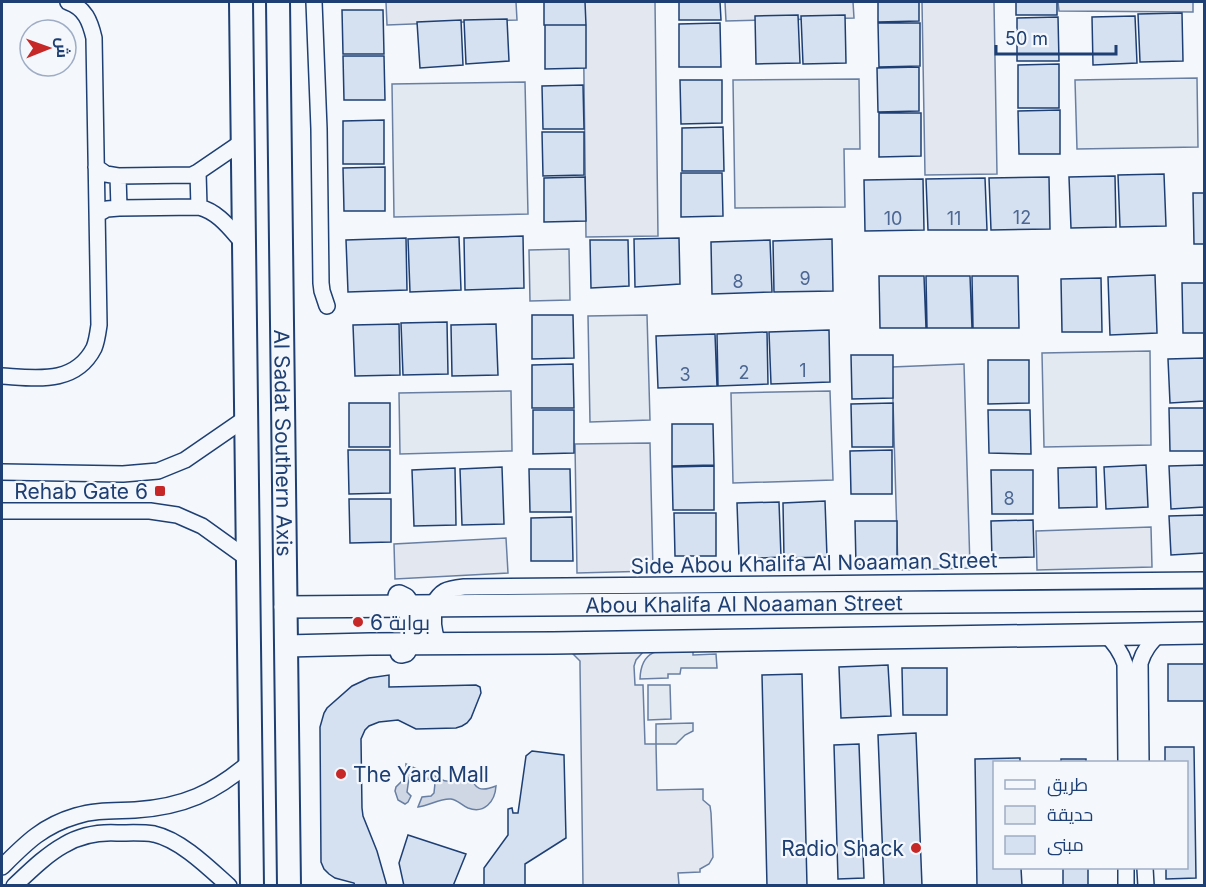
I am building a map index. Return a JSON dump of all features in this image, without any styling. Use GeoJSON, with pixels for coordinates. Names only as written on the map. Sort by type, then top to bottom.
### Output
{"type":"FeatureCollection","features":[{"type":"Feature","properties":{"kind":"main road","name":"Al Sadat Southern Axis"},"geometry":{"type":"LineString","coordinates":[[241,2],[252,885]]}},
{"type":"Feature","properties":{"kind":"main road","name":"Al Sadat Southern Axis"},"geometry":{"type":"LineString","coordinates":[[278,2],[289,885]]}},
{"type":"Feature","properties":{"kind":"street"},"geometry":{"type":"LineString","coordinates":[[2,376],[40,378],[62,376],[81,365],[94,347],[99,325],[94,38],[89,19],[75,4],[68,2]]}},
{"type":"Feature","properties":{"kind":"street"},"geometry":{"type":"LineString","coordinates":[[314,2],[321,283],[327,306]]}},
{"type":"Feature","properties":{"kind":"street"},"geometry":{"type":"LineString","coordinates":[[96,167],[106,174],[118,176],[192,175],[242,142]]}},
{"type":"Feature","properties":{"kind":"street"},"geometry":{"type":"LineString","coordinates":[[198,172],[199,207]]}},
{"type":"Feature","properties":{"kind":"street"},"geometry":{"type":"LineString","coordinates":[[118,176],[118,208]]}},
{"type":"Feature","properties":{"kind":"street"},"geometry":{"type":"LineString","coordinates":[[98,214],[107,209],[118,208],[199,207],[216,214],[244,244]]}},
{"type":"Feature","properties":{"kind":"street"},"geometry":{"type":"LineString","coordinates":[[2,472],[123,474],[158,471],[184,460],[246,418]]}},
{"type":"Feature","properties":{"kind":"street"},"geometry":{"type":"LineString","coordinates":[[2,511],[150,511],[177,515],[202,526],[248,559]]}},
{"type":"Feature","properties":{"kind":"street","name":"Side Abou Khalifa Al Noaaman Street"},"geometry":{"type":"LineString","coordinates":[[432,606],[437,596],[443,591],[464,587],[1204,580]]}},
{"type":"Feature","properties":{"kind":"street","name":"Abou Khalifa Al Noaaman Street"},"geometry":{"type":"LineString","coordinates":[[285,601],[432,606],[1204,600]]}},
{"type":"Feature","properties":{"kind":"street"},"geometry":{"type":"LineString","coordinates":[[973,602],[973,636]]}},
{"type":"Feature","properties":{"kind":"street"},"geometry":{"type":"LineString","coordinates":[[408,606],[411,625],[409,644]]}},
{"type":"Feature","properties":{"kind":"street"},"geometry":{"type":"LineString","coordinates":[[432,606],[430,621],[435,644]]}},
{"type":"Feature","properties":{"kind":"street"},"geometry":{"type":"LineString","coordinates":[[1141,761],[1140,663],[1148,644],[1160,633]]}},
{"type":"Feature","properties":{"kind":"street","name":"Abou Khalifa Al Noaaman Street"},"geometry":{"type":"LineString","coordinates":[[286,651],[399,653],[405,651],[409,644],[1204,633]]}},
{"type":"Feature","properties":{"kind":"street"},"geometry":{"type":"LineString","coordinates":[[1106,635],[1121,653],[1125,664],[1126,761]]}},
{"type":"Feature","properties":{"kind":"street"},"geometry":{"type":"LineString","coordinates":[[2,867],[33,836],[74,816],[97,811],[156,808],[192,800],[233,777],[250,762]]}},
{"type":"Feature","properties":{"kind":"street"},"geometry":{"type":"LineString","coordinates":[[155,834],[156,808]]}},
{"type":"Feature","properties":{"kind":"street"},"geometry":{"type":"LineString","coordinates":[[116,810],[116,833]]}},
{"type":"Feature","properties":{"kind":"street"},"geometry":{"type":"LineString","coordinates":[[14,885],[65,844],[83,836],[102,832],[155,834],[196,856],[229,885]]}},
{"type":"Feature","properties":{"kind":"street"},"geometry":{"type":"LineString","coordinates":[[1126,869],[1126,885]]}},
{"type":"Feature","properties":{"kind":"street"},"geometry":{"type":"LineString","coordinates":[[1145,869],[1146,885]]}},
{"type":"Feature","properties":{"kind":"green space"},"geometry":{"type":"Polygon","coordinates":[[[1197,78],[1198,147],[1077,149],[1075,80],[1197,78]]]}},
{"type":"Feature","properties":{"kind":"green space"},"geometry":{"type":"Polygon","coordinates":[[[859,79],[860,149],[844,149],[845,207],[735,208],[733,80],[859,79]]]}},
{"type":"Feature","properties":{"kind":"green space"},"geometry":{"type":"Polygon","coordinates":[[[525,82],[528,214],[394,217],[392,84],[525,82]]]}},
{"type":"Feature","properties":{"kind":"green space"},"geometry":{"type":"Polygon","coordinates":[[[569,249],[570,300],[530,301],[529,250],[569,249]]]}},
{"type":"Feature","properties":{"kind":"green space"},"geometry":{"type":"Polygon","coordinates":[[[647,315],[650,420],[590,422],[588,316],[647,315]]]}},
{"type":"Feature","properties":{"kind":"green space"},"geometry":{"type":"Polygon","coordinates":[[[1150,351],[1151,445],[1044,447],[1042,353],[1150,351]]]}},
{"type":"Feature","properties":{"kind":"green space"},"geometry":{"type":"Polygon","coordinates":[[[511,391],[512,451],[400,454],[399,393],[511,391]]]}},
{"type":"Feature","properties":{"kind":"green space"},"geometry":{"type":"Polygon","coordinates":[[[830,391],[833,480],[733,483],[731,393],[830,391]]]}},
{"type":"Feature","properties":{"kind":"green space"},"geometry":{"type":"Polygon","coordinates":[[[693,649],[693,655],[716,654],[717,668],[681,668],[680,674],[668,674],[668,678],[640,679],[641,668],[650,654],[665,650],[693,649]]]}},
{"type":"Feature","properties":{"kind":"green space"},"geometry":{"type":"Polygon","coordinates":[[[648,685],[670,685],[671,719],[648,720],[648,685]]]}},
{"type":"Feature","properties":{"kind":"green space"},"geometry":{"type":"Polygon","coordinates":[[[693,723],[693,731],[676,744],[656,744],[656,724],[693,723]]]}},
{"type":"Feature","properties":{"kind":"shaded area"},"geometry":{"type":"Polygon","coordinates":[[[386,2],[516,2],[517,20],[387,25],[386,2]]]}},
{"type":"Feature","properties":{"kind":"shaded area"},"geometry":{"type":"Polygon","coordinates":[[[583,2],[655,2],[658,236],[586,237],[583,2]]]}},
{"type":"Feature","properties":{"kind":"shaded area"},"geometry":{"type":"Polygon","coordinates":[[[725,2],[853,2],[854,18],[726,21],[725,2]]]}},
{"type":"Feature","properties":{"kind":"shaded area"},"geometry":{"type":"Polygon","coordinates":[[[922,2],[994,2],[997,174],[925,175],[922,2]]]}},
{"type":"Feature","properties":{"kind":"shaded area"},"geometry":{"type":"Polygon","coordinates":[[[1058,2],[1193,2],[1193,12],[1059,11],[1058,2]]]}},
{"type":"Feature","properties":{"kind":"shaded area"},"geometry":{"type":"Polygon","coordinates":[[[964,364],[970,568],[898,570],[892,367],[964,364]]]}},
{"type":"Feature","properties":{"kind":"shaded area"},"geometry":{"type":"Polygon","coordinates":[[[650,443],[653,571],[577,573],[575,444],[650,443]]]}},
{"type":"Feature","properties":{"kind":"shaded area"},"geometry":{"type":"Polygon","coordinates":[[[1151,527],[1152,567],[1037,570],[1036,531],[1151,527]]]}},
{"type":"Feature","properties":{"kind":"shaded area"},"geometry":{"type":"Polygon","coordinates":[[[506,538],[508,573],[395,579],[394,544],[506,538]]]}},
{"type":"Feature","properties":{"kind":"shaded area"},"geometry":{"type":"Polygon","coordinates":[[[643,652],[634,666],[635,685],[643,685],[645,744],[656,744],[657,790],[703,789],[703,800],[710,806],[713,857],[709,864],[700,869],[700,872],[678,873],[679,885],[583,885],[580,661],[573,654],[643,652]]]}},
{"type":"Feature","properties":{"kind":"shaded area"},"geometry":{"type":"Polygon","coordinates":[[[406,764],[419,770],[409,778],[407,792],[411,796],[405,804],[398,800],[395,791],[405,778],[406,764]]]}},
{"type":"Feature","properties":{"kind":"shaded area"},"geometry":{"type":"Polygon","coordinates":[[[430,772],[445,781],[459,780],[470,775],[476,787],[486,789],[496,786],[495,792],[491,802],[479,809],[468,808],[451,799],[418,807],[422,797],[431,796],[434,793],[435,783],[428,779],[430,772]]]}},
{"type":"Feature","properties":{"kind":"building"},"geometry":{"type":"Polygon","coordinates":[[[544,2],[585,2],[586,25],[544,25],[544,2]]]}},
{"type":"Feature","properties":{"kind":"building"},"geometry":{"type":"Polygon","coordinates":[[[679,2],[720,2],[721,20],[679,20],[679,2]]]}},
{"type":"Feature","properties":{"kind":"building"},"geometry":{"type":"Polygon","coordinates":[[[878,2],[919,2],[919,21],[878,22],[878,2]]]}},
{"type":"Feature","properties":{"kind":"building"},"geometry":{"type":"Polygon","coordinates":[[[1016,2],[1057,2],[1057,15],[1016,15],[1016,2]]]}},
{"type":"Feature","properties":{"kind":"building"},"geometry":{"type":"Polygon","coordinates":[[[342,10],[383,10],[384,54],[343,54],[342,10]]]}},
{"type":"Feature","properties":{"kind":"building"},"geometry":{"type":"Polygon","coordinates":[[[1182,13],[1183,61],[1140,62],[1138,14],[1182,13]]]}},
{"type":"Feature","properties":{"kind":"building"},"geometry":{"type":"Polygon","coordinates":[[[798,15],[800,63],[756,64],[755,16],[798,15]]]}},
{"type":"Feature","properties":{"kind":"building"},"geometry":{"type":"Polygon","coordinates":[[[845,15],[846,63],[803,64],[801,16],[845,15]]]}},
{"type":"Feature","properties":{"kind":"building"},"geometry":{"type":"Polygon","coordinates":[[[1135,16],[1137,63],[1093,65],[1092,17],[1135,16]]]}},
{"type":"Feature","properties":{"kind":"building"},"geometry":{"type":"Polygon","coordinates":[[[1058,17],[1059,61],[1017,61],[1017,18],[1058,17]]]}},
{"type":"Feature","properties":{"kind":"building"},"geometry":{"type":"Polygon","coordinates":[[[507,19],[509,61],[466,64],[464,20],[507,19]]]}},
{"type":"Feature","properties":{"kind":"building"},"geometry":{"type":"Polygon","coordinates":[[[461,20],[463,65],[420,68],[417,22],[461,20]]]}},
{"type":"Feature","properties":{"kind":"building"},"geometry":{"type":"Polygon","coordinates":[[[720,23],[721,67],[679,67],[679,24],[720,23]]]}},
{"type":"Feature","properties":{"kind":"building"},"geometry":{"type":"Polygon","coordinates":[[[878,23],[920,23],[920,66],[879,67],[878,23]]]}},
{"type":"Feature","properties":{"kind":"building"},"geometry":{"type":"Polygon","coordinates":[[[545,25],[586,25],[586,68],[545,69],[545,25]]]}},
{"type":"Feature","properties":{"kind":"building"},"geometry":{"type":"Polygon","coordinates":[[[343,56],[384,56],[385,100],[344,100],[343,56]]]}},
{"type":"Feature","properties":{"kind":"building"},"geometry":{"type":"Polygon","coordinates":[[[1059,64],[1059,108],[1018,108],[1018,65],[1059,64]]]}},
{"type":"Feature","properties":{"kind":"building"},"geometry":{"type":"Polygon","coordinates":[[[919,67],[919,111],[878,112],[877,68],[919,67]]]}},
{"type":"Feature","properties":{"kind":"building"},"geometry":{"type":"Polygon","coordinates":[[[680,80],[722,80],[722,123],[681,124],[680,80]]]}},
{"type":"Feature","properties":{"kind":"building"},"geometry":{"type":"Polygon","coordinates":[[[583,85],[584,129],[543,129],[542,86],[583,85]]]}},
{"type":"Feature","properties":{"kind":"building"},"geometry":{"type":"Polygon","coordinates":[[[1060,110],[1060,154],[1019,154],[1018,111],[1060,110]]]}},
{"type":"Feature","properties":{"kind":"building"},"geometry":{"type":"Polygon","coordinates":[[[879,113],[921,113],[921,156],[879,157],[879,113]]]}},
{"type":"Feature","properties":{"kind":"building"},"geometry":{"type":"Polygon","coordinates":[[[384,120],[384,164],[343,164],[343,121],[384,120]]]}},
{"type":"Feature","properties":{"kind":"building"},"geometry":{"type":"Polygon","coordinates":[[[723,127],[724,171],[682,171],[682,128],[723,127]]]}},
{"type":"Feature","properties":{"kind":"building"},"geometry":{"type":"Polygon","coordinates":[[[542,132],[584,132],[584,175],[543,176],[542,132]]]}},
{"type":"Feature","properties":{"kind":"building"},"geometry":{"type":"Polygon","coordinates":[[[385,167],[385,211],[344,211],[343,168],[385,167]]]}},
{"type":"Feature","properties":{"kind":"building"},"geometry":{"type":"Polygon","coordinates":[[[681,173],[722,173],[723,216],[681,217],[681,173]]]}},
{"type":"Feature","properties":{"kind":"building"},"geometry":{"type":"Polygon","coordinates":[[[1164,174],[1166,226],[1120,227],[1118,175],[1164,174]]]}},
{"type":"Feature","properties":{"kind":"building"},"geometry":{"type":"Polygon","coordinates":[[[1115,176],[1116,227],[1071,228],[1069,177],[1115,176]]]}},
{"type":"Feature","properties":{"kind":"building"},"geometry":{"type":"Polygon","coordinates":[[[585,177],[586,221],[544,222],[544,178],[585,177]]]}},
{"type":"Feature","properties":{"kind":"building"},"geometry":{"type":"Polygon","coordinates":[[[1049,177],[1050,229],[991,230],[989,178],[1049,177]]]}},
{"type":"Feature","properties":{"kind":"building"},"geometry":{"type":"Polygon","coordinates":[[[985,178],[987,230],[928,230],[926,179],[985,178]]]}},
{"type":"Feature","properties":{"kind":"building"},"geometry":{"type":"Polygon","coordinates":[[[923,179],[924,230],[865,231],[864,180],[923,179]]]}},
{"type":"Feature","properties":{"kind":"building"},"geometry":{"type":"Polygon","coordinates":[[[1193,193],[1204,193],[1204,244],[1194,244],[1193,193]]]}},
{"type":"Feature","properties":{"kind":"building"},"geometry":{"type":"Polygon","coordinates":[[[523,236],[524,288],[465,290],[464,238],[523,236]]]}},
{"type":"Feature","properties":{"kind":"building"},"geometry":{"type":"Polygon","coordinates":[[[459,237],[461,290],[410,292],[408,239],[459,237]]]}},
{"type":"Feature","properties":{"kind":"building"},"geometry":{"type":"Polygon","coordinates":[[[406,238],[407,290],[348,292],[346,240],[406,238]]]}},
{"type":"Feature","properties":{"kind":"building"},"geometry":{"type":"Polygon","coordinates":[[[679,238],[680,284],[635,287],[634,239],[679,238]]]}},
{"type":"Feature","properties":{"kind":"building"},"geometry":{"type":"Polygon","coordinates":[[[832,239],[833,291],[774,292],[773,241],[832,239]]]}},
{"type":"Feature","properties":{"kind":"building"},"geometry":{"type":"Polygon","coordinates":[[[590,240],[628,240],[629,286],[591,288],[590,240]]]}},
{"type":"Feature","properties":{"kind":"building"},"geometry":{"type":"Polygon","coordinates":[[[770,240],[772,292],[712,294],[711,242],[770,240]]]}},
{"type":"Feature","properties":{"kind":"building"},"geometry":{"type":"Polygon","coordinates":[[[1155,275],[1157,333],[1110,335],[1108,277],[1155,275]]]}},
{"type":"Feature","properties":{"kind":"building"},"geometry":{"type":"Polygon","coordinates":[[[879,276],[924,276],[926,328],[880,328],[879,276]]]}},
{"type":"Feature","properties":{"kind":"building"},"geometry":{"type":"Polygon","coordinates":[[[926,276],[970,276],[972,328],[927,328],[926,276]]]}},
{"type":"Feature","properties":{"kind":"building"},"geometry":{"type":"Polygon","coordinates":[[[972,276],[1018,276],[1019,328],[973,328],[972,276]]]}},
{"type":"Feature","properties":{"kind":"building"},"geometry":{"type":"Polygon","coordinates":[[[1101,278],[1102,332],[1062,332],[1061,279],[1101,278]]]}},
{"type":"Feature","properties":{"kind":"building"},"geometry":{"type":"Polygon","coordinates":[[[1182,283],[1204,283],[1204,333],[1183,333],[1182,283]]]}},
{"type":"Feature","properties":{"kind":"building"},"geometry":{"type":"Polygon","coordinates":[[[532,315],[573,315],[574,358],[532,359],[532,315]]]}},
{"type":"Feature","properties":{"kind":"building"},"geometry":{"type":"Polygon","coordinates":[[[447,322],[448,374],[403,375],[401,323],[447,322]]]}},
{"type":"Feature","properties":{"kind":"building"},"geometry":{"type":"Polygon","coordinates":[[[399,324],[400,375],[355,376],[353,325],[399,324]]]}},
{"type":"Feature","properties":{"kind":"building"},"geometry":{"type":"Polygon","coordinates":[[[496,324],[498,375],[452,376],[451,325],[496,324]]]}},
{"type":"Feature","properties":{"kind":"building"},"geometry":{"type":"Polygon","coordinates":[[[829,330],[830,382],[771,384],[769,332],[829,330]]]}},
{"type":"Feature","properties":{"kind":"building"},"geometry":{"type":"Polygon","coordinates":[[[767,332],[768,384],[718,386],[717,334],[767,332]]]}},
{"type":"Feature","properties":{"kind":"building"},"geometry":{"type":"Polygon","coordinates":[[[715,334],[717,386],[658,388],[656,336],[715,334]]]}},
{"type":"Feature","properties":{"kind":"building"},"geometry":{"type":"Polygon","coordinates":[[[851,355],[893,355],[893,398],[852,399],[851,355]]]}},
{"type":"Feature","properties":{"kind":"building"},"geometry":{"type":"Polygon","coordinates":[[[1204,358],[1204,401],[1170,403],[1168,359],[1204,358]]]}},
{"type":"Feature","properties":{"kind":"building"},"geometry":{"type":"Polygon","coordinates":[[[988,360],[1029,360],[1029,403],[988,404],[988,360]]]}},
{"type":"Feature","properties":{"kind":"building"},"geometry":{"type":"Polygon","coordinates":[[[573,364],[574,408],[532,408],[532,365],[573,364]]]}},
{"type":"Feature","properties":{"kind":"building"},"geometry":{"type":"Polygon","coordinates":[[[349,403],[390,403],[390,447],[349,447],[349,403]]]}},
{"type":"Feature","properties":{"kind":"building"},"geometry":{"type":"Polygon","coordinates":[[[893,403],[893,447],[852,447],[851,404],[893,403]]]}},
{"type":"Feature","properties":{"kind":"building"},"geometry":{"type":"Polygon","coordinates":[[[1169,408],[1204,408],[1204,451],[1170,451],[1169,408]]]}},
{"type":"Feature","properties":{"kind":"building"},"geometry":{"type":"Polygon","coordinates":[[[533,410],[574,410],[574,453],[533,454],[533,410]]]}},
{"type":"Feature","properties":{"kind":"building"},"geometry":{"type":"Polygon","coordinates":[[[988,410],[1030,410],[1031,454],[989,453],[988,410]]]}},
{"type":"Feature","properties":{"kind":"building"},"geometry":{"type":"Polygon","coordinates":[[[672,424],[713,424],[714,465],[672,466],[672,424]]]}},
{"type":"Feature","properties":{"kind":"building"},"geometry":{"type":"Polygon","coordinates":[[[348,450],[390,450],[390,493],[349,494],[348,450]]]}},
{"type":"Feature","properties":{"kind":"building"},"geometry":{"type":"Polygon","coordinates":[[[892,450],[892,494],[851,494],[850,451],[892,450]]]}},
{"type":"Feature","properties":{"kind":"building"},"geometry":{"type":"Polygon","coordinates":[[[1146,465],[1148,507],[1106,509],[1104,467],[1146,465]]]}},
{"type":"Feature","properties":{"kind":"building"},"geometry":{"type":"Polygon","coordinates":[[[1204,465],[1204,507],[1171,509],[1169,466],[1204,465]]]}},
{"type":"Feature","properties":{"kind":"building"},"geometry":{"type":"Polygon","coordinates":[[[714,466],[714,510],[673,510],[672,467],[714,466]]]}},
{"type":"Feature","properties":{"kind":"building"},"geometry":{"type":"Polygon","coordinates":[[[502,467],[504,524],[462,525],[460,469],[502,467]]]}},
{"type":"Feature","properties":{"kind":"building"},"geometry":{"type":"Polygon","coordinates":[[[1096,467],[1097,507],[1059,508],[1058,468],[1096,467]]]}},
{"type":"Feature","properties":{"kind":"building"},"geometry":{"type":"Polygon","coordinates":[[[455,468],[456,525],[414,526],[412,470],[455,468]]]}},
{"type":"Feature","properties":{"kind":"building"},"geometry":{"type":"Polygon","coordinates":[[[529,469],[570,469],[571,512],[530,512],[529,469]]]}},
{"type":"Feature","properties":{"kind":"building"},"geometry":{"type":"Polygon","coordinates":[[[991,470],[1033,470],[1033,514],[992,514],[991,470]]]}},
{"type":"Feature","properties":{"kind":"building"},"geometry":{"type":"Polygon","coordinates":[[[349,499],[391,499],[391,542],[350,543],[349,499]]]}},
{"type":"Feature","properties":{"kind":"building"},"geometry":{"type":"Polygon","coordinates":[[[825,501],[827,557],[784,558],[783,503],[825,501]]]}},
{"type":"Feature","properties":{"kind":"building"},"geometry":{"type":"Polygon","coordinates":[[[779,502],[781,557],[739,559],[737,503],[779,502]]]}},
{"type":"Feature","properties":{"kind":"building"},"geometry":{"type":"Polygon","coordinates":[[[674,513],[716,513],[716,556],[675,556],[674,513]]]}},
{"type":"Feature","properties":{"kind":"building"},"geometry":{"type":"Polygon","coordinates":[[[1204,515],[1204,553],[1171,555],[1169,516],[1204,515]]]}},
{"type":"Feature","properties":{"kind":"building"},"geometry":{"type":"Polygon","coordinates":[[[572,517],[573,561],[531,561],[531,518],[572,517]]]}},
{"type":"Feature","properties":{"kind":"building"},"geometry":{"type":"Polygon","coordinates":[[[1033,520],[1034,557],[992,558],[991,521],[1033,520]]]}},
{"type":"Feature","properties":{"kind":"building"},"geometry":{"type":"Polygon","coordinates":[[[855,521],[897,521],[897,564],[856,565],[855,521]]]}},
{"type":"Feature","properties":{"kind":"building"},"geometry":{"type":"Polygon","coordinates":[[[1168,664],[1204,664],[1204,701],[1168,701],[1168,664]]]}},
{"type":"Feature","properties":{"kind":"building"},"geometry":{"type":"Polygon","coordinates":[[[888,665],[891,716],[841,718],[839,667],[888,665]]]}},
{"type":"Feature","properties":{"kind":"building"},"geometry":{"type":"Polygon","coordinates":[[[902,668],[947,668],[947,715],[903,715],[902,668]]]}},
{"type":"Feature","properties":{"kind":"building"},"geometry":{"type":"Polygon","coordinates":[[[802,674],[807,886],[767,886],[762,675],[802,674]]]}},
{"type":"Feature","properties":{"kind":"building","name":"The Yard Mall"},"geometry":{"type":"Polygon","coordinates":[[[389,675],[389,687],[476,685],[480,687],[481,693],[471,718],[467,723],[456,728],[416,729],[398,720],[379,722],[365,730],[361,739],[363,816],[377,851],[387,886],[355,886],[354,883],[329,874],[321,862],[320,727],[327,708],[352,686],[369,678],[389,675]]]}},
{"type":"Feature","properties":{"kind":"building"},"geometry":{"type":"Polygon","coordinates":[[[916,733],[922,886],[884,886],[878,735],[916,733]]]}},
{"type":"Feature","properties":{"kind":"building"},"geometry":{"type":"Polygon","coordinates":[[[859,744],[864,878],[838,879],[834,745],[859,744]]]}},
{"type":"Feature","properties":{"kind":"building"},"geometry":{"type":"Polygon","coordinates":[[[1165,747],[1194,747],[1196,878],[1166,879],[1166,869],[1188,869],[1188,761],[1165,761],[1165,747]]]}},
{"type":"Feature","properties":{"kind":"building","name":"The Yard Mall"},"geometry":{"type":"Polygon","coordinates":[[[532,751],[564,755],[566,838],[525,864],[525,886],[484,886],[484,868],[508,835],[508,809],[512,808],[513,813],[518,813],[526,756],[532,751]]]}},
{"type":"Feature","properties":{"kind":"building"},"geometry":{"type":"Polygon","coordinates":[[[1020,758],[1020,761],[993,761],[993,869],[1021,869],[1022,886],[977,886],[975,759],[1020,758]]]}},
{"type":"Feature","properties":{"kind":"building"},"geometry":{"type":"Polygon","coordinates":[[[1061,759],[1086,759],[1086,761],[1061,761],[1061,759]]]}},
{"type":"Feature","properties":{"kind":"building","name":"The Yard Mall"},"geometry":{"type":"Polygon","coordinates":[[[408,835],[466,854],[453,886],[404,886],[399,863],[408,835]]]}},
{"type":"Feature","properties":{"kind":"building"},"geometry":{"type":"Polygon","coordinates":[[[1063,869],[1088,869],[1088,885],[1063,886],[1063,869]]]}},
{"type":"Feature","properties":{"kind":"place","name":"Rehab Gate 6"},"geometry":{"type":"Point","coordinates":[160,491]}},
{"type":"Feature","properties":{"kind":"place","name":"بوابة 6"},"geometry":{"type":"Point","coordinates":[358,622]}},
{"type":"Feature","properties":{"kind":"place","name":"The Yard Mall"},"geometry":{"type":"Point","coordinates":[341,774]}},
{"type":"Feature","properties":{"kind":"place","name":"Radio Shack"},"geometry":{"type":"Point","coordinates":[916,848]}}]}
